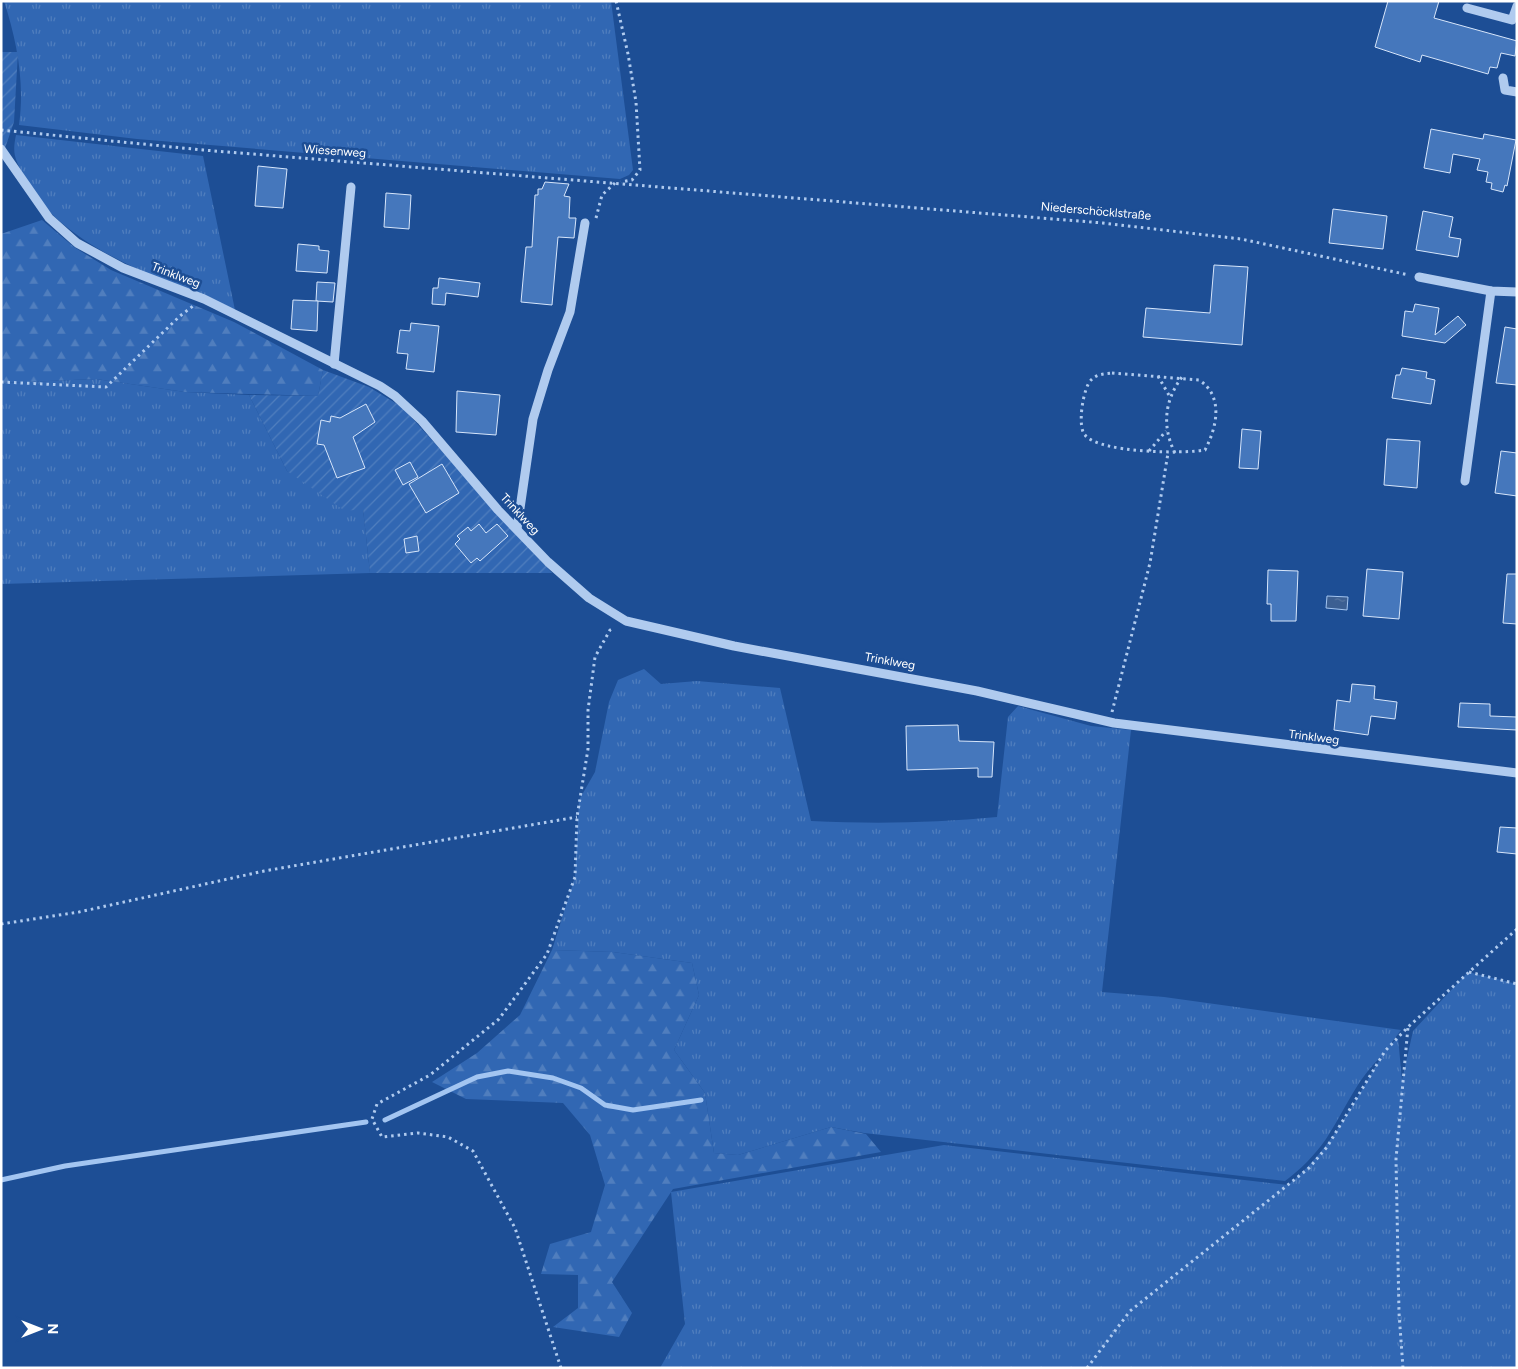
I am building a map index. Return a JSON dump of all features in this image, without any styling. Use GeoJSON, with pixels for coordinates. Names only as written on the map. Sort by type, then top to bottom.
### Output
{"type":"FeatureCollection","features":[{"type":"Feature","properties":{"kind":"street"},"geometry":{"type":"LineString","coordinates":[[1467,8],[1514,22],[1517,6]]}},
{"type":"Feature","properties":{"kind":"street"},"geometry":{"type":"LineString","coordinates":[[1503,78],[1505,90],[1517,92]]}},
{"type":"Feature","properties":{"kind":"street","name":"Trinklweg"},"geometry":{"type":"LineString","coordinates":[[1,149],[49,218],[71,238],[123,268],[204,299],[380,386],[403,402],[517,530],[568,580],[611,613],[626,621],[734,646],[977,690],[1109,722],[1421,763],[1517,773]]}},
{"type":"Feature","properties":{"kind":"street"},"geometry":{"type":"LineString","coordinates":[[334,364],[351,187]]}},
{"type":"Feature","properties":{"kind":"street"},"geometry":{"type":"LineString","coordinates":[[517,530],[533,419],[548,370],[570,312],[585,223]]}},
{"type":"Feature","properties":{"kind":"street"},"geometry":{"type":"LineString","coordinates":[[1419,277],[1491,291],[1517,292]]}},
{"type":"Feature","properties":{"kind":"street"},"geometry":{"type":"LineString","coordinates":[[1466,481],[1491,291]]}},
{"type":"Feature","properties":{"kind":"path"},"geometry":{"type":"LineString","coordinates":[[615,183],[632,180],[640,170],[634,92],[616,1]]}},
{"type":"Feature","properties":{"kind":"path","name":"Wiesenweg"},"geometry":{"type":"LineString","coordinates":[[1,130],[203,150],[668,187]]}},
{"type":"Feature","properties":{"kind":"path","name":"Niederschöcklstraße"},"geometry":{"type":"LineString","coordinates":[[668,187],[1103,224],[1241,239],[1419,277]]}},
{"type":"Feature","properties":{"kind":"path"},"geometry":{"type":"LineString","coordinates":[[1,382],[106,387],[180,316],[204,299]]}},
{"type":"Feature","properties":{"kind":"path"},"geometry":{"type":"LineString","coordinates":[[1100,374],[1158,376],[1199,380],[1209,386],[1216,398],[1212,437],[1205,450],[1168,453],[1113,447],[1094,442],[1084,436],[1082,408],[1087,384],[1100,374]]}},
{"type":"Feature","properties":{"kind":"path"},"geometry":{"type":"LineString","coordinates":[[1158,376],[1170,397]]}},
{"type":"Feature","properties":{"kind":"path"},"geometry":{"type":"LineString","coordinates":[[1175,453],[1166,431],[1170,397],[1182,378]]}},
{"type":"Feature","properties":{"kind":"path"},"geometry":{"type":"LineString","coordinates":[[1149,451],[1166,431]]}},
{"type":"Feature","properties":{"kind":"path"},"geometry":{"type":"LineString","coordinates":[[1109,722],[1150,563],[1168,453]]}},
{"type":"Feature","properties":{"kind":"path"},"geometry":{"type":"LineString","coordinates":[[561,1368],[515,1228],[473,1151],[448,1137],[418,1134],[382,1137],[372,1119],[377,1104],[430,1075],[499,1019],[548,954],[575,877],[577,817],[588,749],[588,710],[595,657],[610,630],[626,621]]}},
{"type":"Feature","properties":{"kind":"path"},"geometry":{"type":"LineString","coordinates":[[1,924],[79,912],[264,871],[577,817]]}},
{"type":"Feature","properties":{"kind":"path"},"geometry":{"type":"LineString","coordinates":[[1087,1368],[1130,1311],[1309,1168],[1327,1147],[1385,1051],[1408,1027],[1517,929]]}},
{"type":"Feature","properties":{"kind":"path"},"geometry":{"type":"LineString","coordinates":[[1468,972],[1517,984]]}},
{"type":"Feature","properties":{"kind":"path"},"geometry":{"type":"LineString","coordinates":[[1403,1368],[1399,1313],[1396,1159],[1408,1027]]}},
{"type":"Feature","properties":{"kind":"green space"},"geometry":{"type":"Polygon","coordinates":[[[4,1],[611,1],[633,170],[629,175],[620,179],[137,139],[19,125],[21,93],[19,62],[4,1]]]}},
{"type":"Feature","properties":{"kind":"green space"},"geometry":{"type":"Polygon","coordinates":[[[1,52],[18,52],[14,122],[2,157],[1,167],[1,52]]]}},
{"type":"Feature","properties":{"kind":"green space"},"geometry":{"type":"Polygon","coordinates":[[[16,135],[203,156],[235,310],[116,259],[62,223],[40,201],[23,175],[15,156],[16,135]]]}},
{"type":"Feature","properties":{"kind":"green space"},"geometry":{"type":"Polygon","coordinates":[[[42,220],[74,247],[111,270],[234,322],[323,370],[318,396],[185,392],[96,379],[1,383],[1,234],[42,220]]]}},
{"type":"Feature","properties":{"kind":"green space"},"geometry":{"type":"Polygon","coordinates":[[[323,370],[369,387],[402,407],[552,573],[370,573],[363,509],[345,511],[287,471],[249,395],[318,396],[323,370]]]}},
{"type":"Feature","properties":{"kind":"green space"},"geometry":{"type":"Polygon","coordinates":[[[96,379],[185,392],[249,395],[287,471],[363,509],[370,573],[1,584],[1,383],[96,379]]]}},
{"type":"Feature","properties":{"kind":"green space"},"geometry":{"type":"Polygon","coordinates":[[[644,669],[661,684],[697,681],[780,688],[811,821],[951,821],[997,817],[1008,717],[1018,706],[1091,726],[1131,730],[1102,992],[1164,997],[1401,1030],[1389,1046],[1398,1038],[1402,1080],[1413,1031],[1468,972],[1517,984],[1517,1368],[660,1368],[685,1324],[671,1192],[944,1145],[1288,1185],[1317,1156],[1341,1125],[1382,1056],[1365,1074],[1333,1129],[1321,1145],[1307,1162],[1285,1181],[864,1133],[831,1127],[738,1155],[714,1153],[705,1093],[674,1050],[699,995],[692,963],[613,952],[552,950],[575,877],[579,800],[595,772],[609,702],[618,680],[644,669]]]}},
{"type":"Feature","properties":{"kind":"green space"},"geometry":{"type":"Polygon","coordinates":[[[552,950],[613,952],[692,963],[699,995],[674,1050],[705,1093],[714,1153],[738,1155],[831,1127],[866,1134],[881,1152],[673,1189],[612,1282],[632,1313],[619,1337],[553,1327],[578,1308],[578,1275],[541,1274],[550,1244],[591,1232],[605,1185],[590,1135],[563,1103],[466,1099],[432,1082],[477,1053],[520,1015],[552,950]]]}},
{"type":"Feature","properties":{"kind":"water"},"geometry":{"type":"Polygon","coordinates":[[[1327,596],[1348,597],[1347,610],[1326,608],[1327,596]]]}},
{"type":"Feature","properties":{"kind":"building"},"geometry":{"type":"Polygon","coordinates":[[[1388,1],[1439,1],[1434,18],[1517,41],[1515,56],[1501,53],[1497,68],[1490,67],[1488,74],[1422,55],[1420,62],[1375,47],[1388,1]]]}},
{"type":"Feature","properties":{"kind":"building"},"geometry":{"type":"Polygon","coordinates":[[[1431,129],[1483,139],[1484,134],[1516,140],[1507,186],[1505,185],[1503,192],[1491,189],[1492,183],[1486,182],[1488,172],[1477,170],[1480,159],[1453,154],[1450,173],[1424,168],[1431,129]]]}},
{"type":"Feature","properties":{"kind":"building"},"geometry":{"type":"Polygon","coordinates":[[[258,166],[287,169],[283,208],[255,206],[258,166]]]}},
{"type":"Feature","properties":{"kind":"building"},"geometry":{"type":"Polygon","coordinates":[[[545,182],[569,184],[564,196],[570,197],[569,218],[576,218],[574,238],[558,237],[552,305],[521,302],[526,247],[532,247],[535,195],[538,195],[538,189],[542,189],[545,182]]]}},
{"type":"Feature","properties":{"kind":"building"},"geometry":{"type":"Polygon","coordinates":[[[386,193],[411,195],[409,229],[384,227],[386,193]]]}},
{"type":"Feature","properties":{"kind":"building"},"geometry":{"type":"Polygon","coordinates":[[[1333,209],[1387,216],[1383,249],[1329,243],[1333,209]]]}},
{"type":"Feature","properties":{"kind":"building"},"geometry":{"type":"Polygon","coordinates":[[[1423,211],[1453,217],[1449,237],[1461,239],[1458,257],[1416,250],[1423,211]]]}},
{"type":"Feature","properties":{"kind":"building"},"geometry":{"type":"Polygon","coordinates":[[[298,244],[319,246],[319,250],[329,251],[327,273],[296,271],[298,244]]]}},
{"type":"Feature","properties":{"kind":"building"},"geometry":{"type":"Polygon","coordinates":[[[1214,265],[1248,267],[1242,345],[1143,337],[1146,308],[1210,313],[1214,265]]]}},
{"type":"Feature","properties":{"kind":"building"},"geometry":{"type":"Polygon","coordinates":[[[439,278],[480,283],[478,297],[446,293],[445,305],[432,304],[433,288],[438,288],[439,278]]]}},
{"type":"Feature","properties":{"kind":"building"},"geometry":{"type":"Polygon","coordinates":[[[317,282],[335,283],[333,302],[316,301],[317,282]]]}},
{"type":"Feature","properties":{"kind":"building"},"geometry":{"type":"Polygon","coordinates":[[[293,300],[318,301],[317,331],[291,329],[293,300]]]}},
{"type":"Feature","properties":{"kind":"building"},"geometry":{"type":"Polygon","coordinates":[[[1415,304],[1439,308],[1435,335],[1458,316],[1466,325],[1445,343],[1402,336],[1405,311],[1413,312],[1415,304]]]}},
{"type":"Feature","properties":{"kind":"building"},"geometry":{"type":"Polygon","coordinates":[[[411,323],[439,326],[434,372],[406,369],[408,354],[397,353],[400,330],[410,331],[411,323]]]}},
{"type":"Feature","properties":{"kind":"building"},"geometry":{"type":"Polygon","coordinates":[[[1505,327],[1517,329],[1517,385],[1496,383],[1505,327]]]}},
{"type":"Feature","properties":{"kind":"building"},"geometry":{"type":"Polygon","coordinates":[[[1402,368],[1427,372],[1426,378],[1435,380],[1431,404],[1392,398],[1396,375],[1400,375],[1402,368]]]}},
{"type":"Feature","properties":{"kind":"building"},"geometry":{"type":"Polygon","coordinates":[[[457,391],[500,395],[496,435],[456,432],[457,391]]]}},
{"type":"Feature","properties":{"kind":"building"},"geometry":{"type":"Polygon","coordinates":[[[366,404],[375,422],[353,437],[365,468],[337,478],[324,445],[317,444],[321,420],[330,422],[331,416],[340,418],[366,404]]]}},
{"type":"Feature","properties":{"kind":"building"},"geometry":{"type":"Polygon","coordinates":[[[1242,429],[1261,431],[1258,469],[1239,468],[1242,429]]]}},
{"type":"Feature","properties":{"kind":"building"},"geometry":{"type":"Polygon","coordinates":[[[1387,439],[1420,441],[1417,488],[1384,485],[1387,439]]]}},
{"type":"Feature","properties":{"kind":"building"},"geometry":{"type":"Polygon","coordinates":[[[1501,451],[1517,453],[1517,496],[1495,493],[1501,451]]]}},
{"type":"Feature","properties":{"kind":"building"},"geometry":{"type":"Polygon","coordinates":[[[410,462],[418,477],[403,485],[395,470],[410,462]]]}},
{"type":"Feature","properties":{"kind":"building"},"geometry":{"type":"Polygon","coordinates":[[[442,464],[459,493],[426,513],[409,484],[442,464]]]}},
{"type":"Feature","properties":{"kind":"building"},"geometry":{"type":"Polygon","coordinates":[[[479,524],[486,533],[497,524],[508,536],[480,561],[477,558],[471,563],[455,544],[460,539],[457,536],[468,527],[471,531],[479,524]]]}},
{"type":"Feature","properties":{"kind":"building"},"geometry":{"type":"Polygon","coordinates":[[[417,536],[419,551],[406,553],[404,539],[417,536]]]}},
{"type":"Feature","properties":{"kind":"building"},"geometry":{"type":"Polygon","coordinates":[[[1367,569],[1403,572],[1399,619],[1363,616],[1367,569]]]}},
{"type":"Feature","properties":{"kind":"building"},"geometry":{"type":"Polygon","coordinates":[[[1268,570],[1298,571],[1296,621],[1271,621],[1271,604],[1267,604],[1268,570]]]}},
{"type":"Feature","properties":{"kind":"building"},"geometry":{"type":"Polygon","coordinates":[[[1507,574],[1517,574],[1517,624],[1503,623],[1507,574]]]}},
{"type":"Feature","properties":{"kind":"building"},"geometry":{"type":"Polygon","coordinates":[[[1352,684],[1375,686],[1374,699],[1397,702],[1395,719],[1371,716],[1368,735],[1334,730],[1337,700],[1350,702],[1352,684]]]}},
{"type":"Feature","properties":{"kind":"building"},"geometry":{"type":"Polygon","coordinates":[[[1460,703],[1490,704],[1490,716],[1517,717],[1517,730],[1458,727],[1460,703]]]}},
{"type":"Feature","properties":{"kind":"building"},"geometry":{"type":"Polygon","coordinates":[[[958,725],[959,741],[994,742],[992,777],[978,777],[978,768],[907,770],[906,726],[958,725]]]}},
{"type":"Feature","properties":{"kind":"building"},"geometry":{"type":"Polygon","coordinates":[[[1500,827],[1517,828],[1517,854],[1497,852],[1500,827]]]}},
{"type":"Feature","properties":{"kind":"waterway"},"geometry":{"type":"LineString","coordinates":[[385,1120],[477,1077],[508,1071],[553,1078],[581,1088],[605,1105],[633,1110],[701,1100]]}},
{"type":"Feature","properties":{"kind":"waterway"},"geometry":{"type":"LineString","coordinates":[[1,1180],[65,1166],[366,1122]]}}]}
